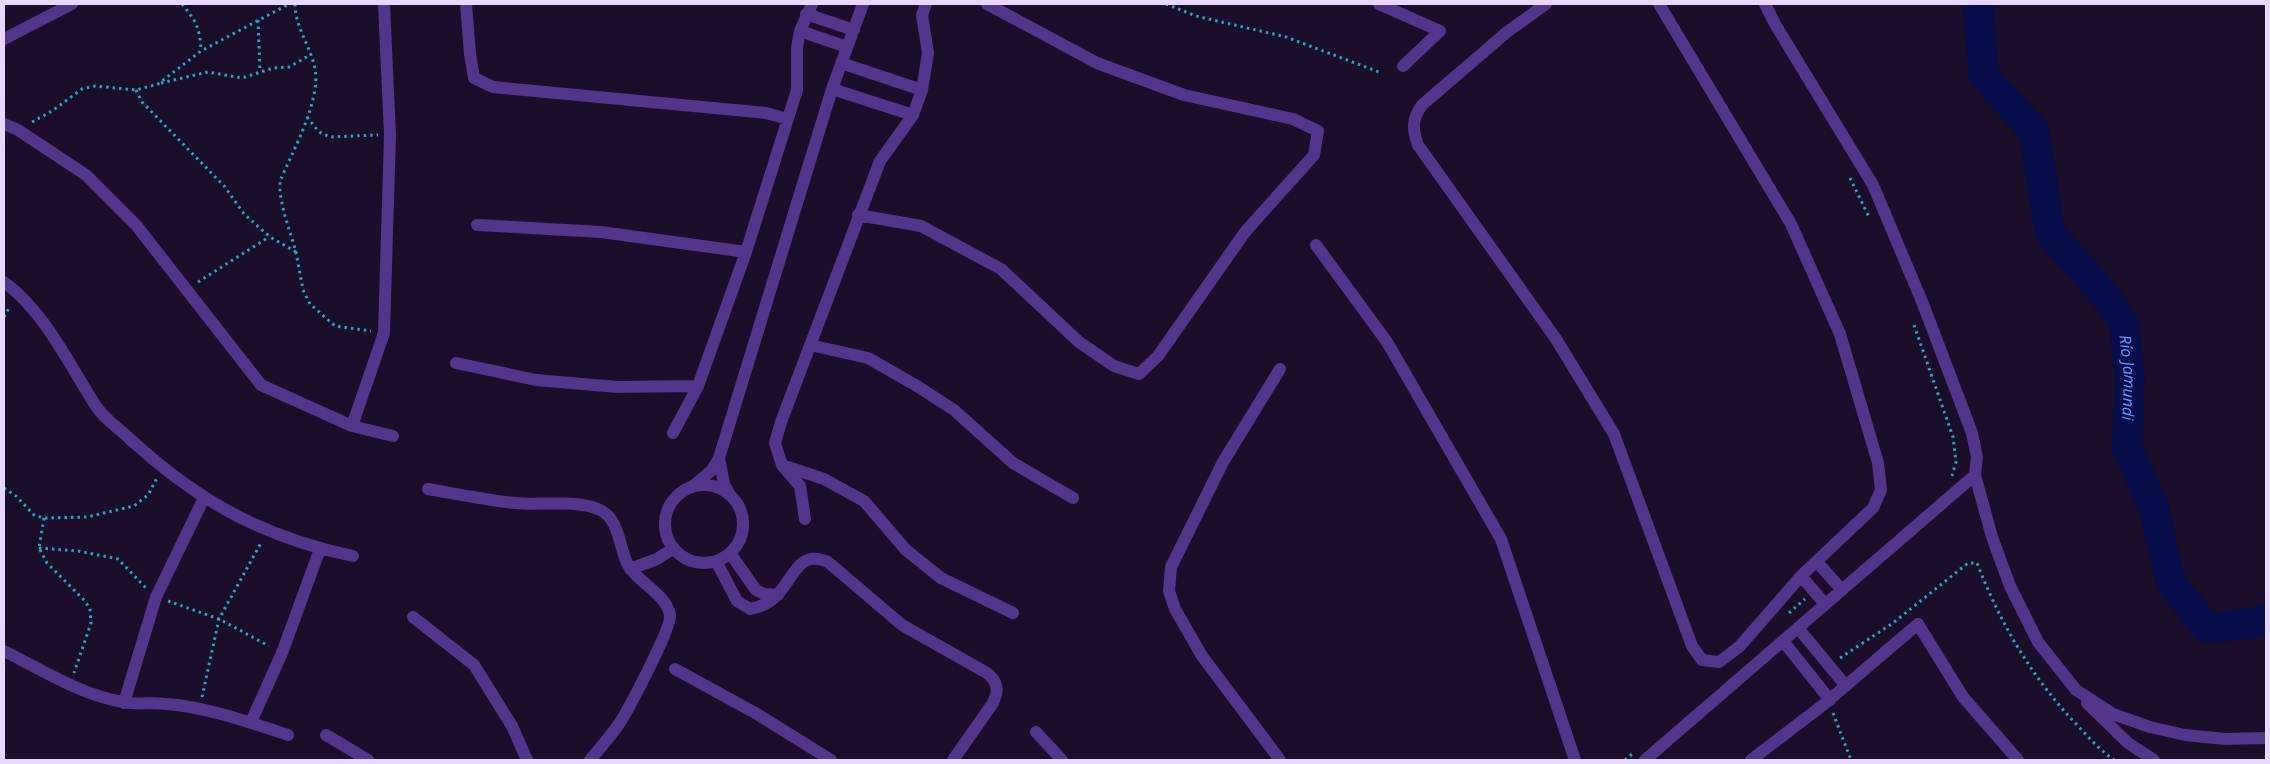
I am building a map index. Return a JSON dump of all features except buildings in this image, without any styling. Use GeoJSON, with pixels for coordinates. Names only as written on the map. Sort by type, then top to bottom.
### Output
{"type":"FeatureCollection","features":[{"type":"Feature","properties":{"kind":"street"},"geometry":{"type":"LineString","coordinates":[[4,40],[72,4]]}},
{"type":"Feature","properties":{"kind":"street"},"geometry":{"type":"LineString","coordinates":[[352,426],[384,333],[390,135],[384,4]]}},
{"type":"Feature","properties":{"kind":"street"},"geometry":{"type":"LineString","coordinates":[[466,4],[474,78],[493,87],[766,113],[788,119]]}},
{"type":"Feature","properties":{"kind":"street"},"geometry":{"type":"LineString","coordinates":[[719,458],[724,484],[739,507],[743,528],[739,541],[730,553],[716,561],[704,563],[693,561],[682,556],[674,548],[666,532],[667,513],[676,497],[692,488],[712,470],[719,458],[832,89],[863,4]]}},
{"type":"Feature","properties":{"kind":"street"},"geometry":{"type":"LineString","coordinates":[[805,520],[800,486],[782,465],[775,443],[858,215],[880,161],[913,114],[922,90],[928,53],[922,14],[926,4]]}},
{"type":"Feature","properties":{"kind":"street"},"geometry":{"type":"LineString","coordinates":[[858,215],[921,226],[1001,269],[1079,342],[1114,366],[1139,374],[1158,356],[1245,232],[1314,155],[1318,131],[1293,119],[1184,95],[1097,63],[986,4]]}},
{"type":"Feature","properties":{"kind":"street"},"geometry":{"type":"LineString","coordinates":[[1379,4],[1440,31],[1403,66]]}},
{"type":"Feature","properties":{"kind":"street"},"geometry":{"type":"LineString","coordinates":[[1546,4],[1507,32],[1422,105],[1414,120],[1413,132],[1418,145],[1556,339],[1614,434],[1692,646],[1702,660],[1719,662],[1739,646],[1757,628],[1801,576],[1873,508],[1881,490],[1878,463],[1840,334],[1791,224],[1659,4]]}},
{"type":"Feature","properties":{"kind":"street"},"geometry":{"type":"LineString","coordinates":[[1765,4],[1774,24],[1873,185],[1923,304],[1972,433],[1978,457],[1975,475],[1992,538],[2010,586],[2038,642],[2076,690],[2108,725],[2128,743],[2154,760]]}},
{"type":"Feature","properties":{"kind":"street"},"geometry":{"type":"LineString","coordinates":[[673,433],[698,386],[746,252],[797,90],[797,48],[800,32],[809,9],[854,30]]}},
{"type":"Feature","properties":{"kind":"street"},"geometry":{"type":"LineString","coordinates":[[800,32],[847,47]]}},
{"type":"Feature","properties":{"kind":"street"},"geometry":{"type":"LineString","coordinates":[[841,63],[922,90]]}},
{"type":"Feature","properties":{"kind":"street"},"geometry":{"type":"LineString","coordinates":[[832,89],[913,114]]}},
{"type":"Feature","properties":{"kind":"street"},"geometry":{"type":"LineString","coordinates":[[4,124],[18,130],[86,175],[136,225],[261,385],[352,426],[394,436]]}},
{"type":"Feature","properties":{"kind":"street"},"geometry":{"type":"LineString","coordinates":[[477,225],[600,232],[746,252]]}},
{"type":"Feature","properties":{"kind":"street"},"geometry":{"type":"LineString","coordinates":[[1316,245],[1387,342],[1501,539],[1575,760]]}},
{"type":"Feature","properties":{"kind":"street"},"geometry":{"type":"LineString","coordinates":[[4,282],[18,292],[62,350],[97,408],[162,468],[204,498],[267,532],[320,549],[353,556]]}},
{"type":"Feature","properties":{"kind":"street"},"geometry":{"type":"LineString","coordinates":[[810,345],[868,358],[917,386],[954,410],[1013,463],[1073,498]]}},
{"type":"Feature","properties":{"kind":"street"},"geometry":{"type":"LineString","coordinates":[[456,364],[536,380],[617,387],[698,386]]}},
{"type":"Feature","properties":{"kind":"street"},"geometry":{"type":"LineString","coordinates":[[1280,369],[1223,462],[1171,567],[1169,591],[1175,609],[1202,656],[1280,760]]}},
{"type":"Feature","properties":{"kind":"street"},"geometry":{"type":"LineString","coordinates":[[782,465],[824,479],[864,501],[906,550],[941,578],[1013,613]]}},
{"type":"Feature","properties":{"kind":"street"},"geometry":{"type":"LineString","coordinates":[[1645,760],[1975,475]]}},
{"type":"Feature","properties":{"kind":"street"},"geometry":{"type":"LineString","coordinates":[[692,488],[712,486],[730,495]]}},
{"type":"Feature","properties":{"kind":"street"},"geometry":{"type":"LineString","coordinates":[[428,489],[516,503],[584,505],[600,509],[610,518],[617,530],[622,552],[630,569],[664,602],[670,614],[670,623],[620,723],[590,760]]}},
{"type":"Feature","properties":{"kind":"street"},"geometry":{"type":"LineString","coordinates":[[124,702],[156,597],[204,498]]}},
{"type":"Feature","properties":{"kind":"street"},"geometry":{"type":"LineString","coordinates":[[630,569],[674,548]]}},
{"type":"Feature","properties":{"kind":"street"},"geometry":{"type":"LineString","coordinates":[[251,722],[282,653],[320,549]]}},
{"type":"Feature","properties":{"kind":"street"},"geometry":{"type":"LineString","coordinates":[[730,553],[756,590],[764,594],[778,595]]}},
{"type":"Feature","properties":{"kind":"street"},"geometry":{"type":"LineString","coordinates":[[716,561],[732,595],[743,606],[750,608],[764,605],[778,595],[805,560],[813,558],[822,559],[828,562],[902,625],[993,678],[997,684],[997,694],[993,703],[952,760]]}},
{"type":"Feature","properties":{"kind":"street"},"geometry":{"type":"LineString","coordinates":[[1817,562],[1842,590]]}},
{"type":"Feature","properties":{"kind":"street"},"geometry":{"type":"LineString","coordinates":[[1801,576],[1825,604]]}},
{"type":"Feature","properties":{"kind":"street"},"geometry":{"type":"LineString","coordinates":[[414,617],[474,665],[512,726],[527,760]]}},
{"type":"Feature","properties":{"kind":"street"},"geometry":{"type":"LineString","coordinates":[[1751,760],[1846,686],[1918,624],[1964,697],[2018,760]]}},
{"type":"Feature","properties":{"kind":"street"},"geometry":{"type":"LineString","coordinates":[[1798,628],[1846,686]]}},
{"type":"Feature","properties":{"kind":"street"},"geometry":{"type":"LineString","coordinates":[[1783,641],[1826,702]]}},
{"type":"Feature","properties":{"kind":"street"},"geometry":{"type":"LineString","coordinates":[[4,651],[97,695],[124,702],[166,704],[199,709],[251,722],[288,735]]}},
{"type":"Feature","properties":{"kind":"street"},"geometry":{"type":"LineString","coordinates":[[675,669],[757,714],[832,760]]}},
{"type":"Feature","properties":{"kind":"street"},"geometry":{"type":"LineString","coordinates":[[2076,690],[2113,714],[2150,727],[2184,735],[2225,739],[2266,738]]}},
{"type":"Feature","properties":{"kind":"street"},"geometry":{"type":"LineString","coordinates":[[1036,732],[1062,760]]}},
{"type":"Feature","properties":{"kind":"street"},"geometry":{"type":"LineString","coordinates":[[326,735],[368,760]]}},
{"type":"Feature","properties":{"kind":"path"},"geometry":{"type":"LineString","coordinates":[[182,4],[194,19],[200,32],[201,51]]}},
{"type":"Feature","properties":{"kind":"path"},"geometry":{"type":"LineString","coordinates":[[158,84],[201,51],[289,4]]}},
{"type":"Feature","properties":{"kind":"path"},"geometry":{"type":"LineString","coordinates":[[295,4],[295,12],[315,68],[316,95],[280,181],[280,193],[296,252],[303,290],[310,304],[335,326],[384,333]]}},
{"type":"Feature","properties":{"kind":"path"},"geometry":{"type":"LineString","coordinates":[[1166,4],[1196,16],[1286,37],[1379,72]]}},
{"type":"Feature","properties":{"kind":"path"},"geometry":{"type":"LineString","coordinates":[[258,20],[260,72]]}},
{"type":"Feature","properties":{"kind":"path"},"geometry":{"type":"LineString","coordinates":[[18,130],[52,111],[82,89],[95,86],[136,90],[208,72],[242,78],[273,68],[289,67],[310,55]]}},
{"type":"Feature","properties":{"kind":"path"},"geometry":{"type":"LineString","coordinates":[[136,90],[142,102],[225,187],[244,214],[270,237],[296,252]]}},
{"type":"Feature","properties":{"kind":"path"},"geometry":{"type":"LineString","coordinates":[[307,117],[319,132],[330,137],[390,135]]}},
{"type":"Feature","properties":{"kind":"path"},"geometry":{"type":"LineString","coordinates":[[1848,174],[1869,218]]}},
{"type":"Feature","properties":{"kind":"path"},"geometry":{"type":"LineString","coordinates":[[185,290],[270,237]]}},
{"type":"Feature","properties":{"kind":"path"},"geometry":{"type":"LineString","coordinates":[[1912,318],[1953,438],[1956,462],[1950,485]]}},
{"type":"Feature","properties":{"kind":"path"},"geometry":{"type":"LineString","coordinates":[[4,488],[16,496],[34,515],[44,518],[87,517],[134,506],[148,495],[162,468]]}},
{"type":"Feature","properties":{"kind":"path"},"geometry":{"type":"LineString","coordinates":[[44,518],[40,548],[47,563],[85,601],[90,609],[90,623],[71,684]]}},
{"type":"Feature","properties":{"kind":"path"},"geometry":{"type":"LineString","coordinates":[[199,709],[219,619],[267,532]]}},
{"type":"Feature","properties":{"kind":"path"},"geometry":{"type":"LineString","coordinates":[[1829,666],[1894,623],[1940,583],[1968,564],[1977,564],[1992,601],[2017,649],[2054,702],[2103,752],[2114,760]]}},
{"type":"Feature","properties":{"kind":"path"},"geometry":{"type":"LineString","coordinates":[[1785,617],[1814,591]]}},
{"type":"Feature","properties":{"kind":"path"},"geometry":{"type":"LineString","coordinates":[[1826,702],[1837,719],[1851,760]]}},
{"type":"Feature","properties":{"kind":"path"},"geometry":{"type":"LineString","coordinates":[[1625,760],[1639,747]]}},
{"type":"Feature","properties":{"kind":"waterway","name":"Río Jamundi"},"geometry":{"type":"LineString","coordinates":[[1981,4],[1978,10],[1984,76],[2034,131],[2050,233],[2104,294],[2124,324],[2130,378],[2127,448],[2153,505],[2171,583],[2207,628],[2257,623],[2266,617]]}}]}
